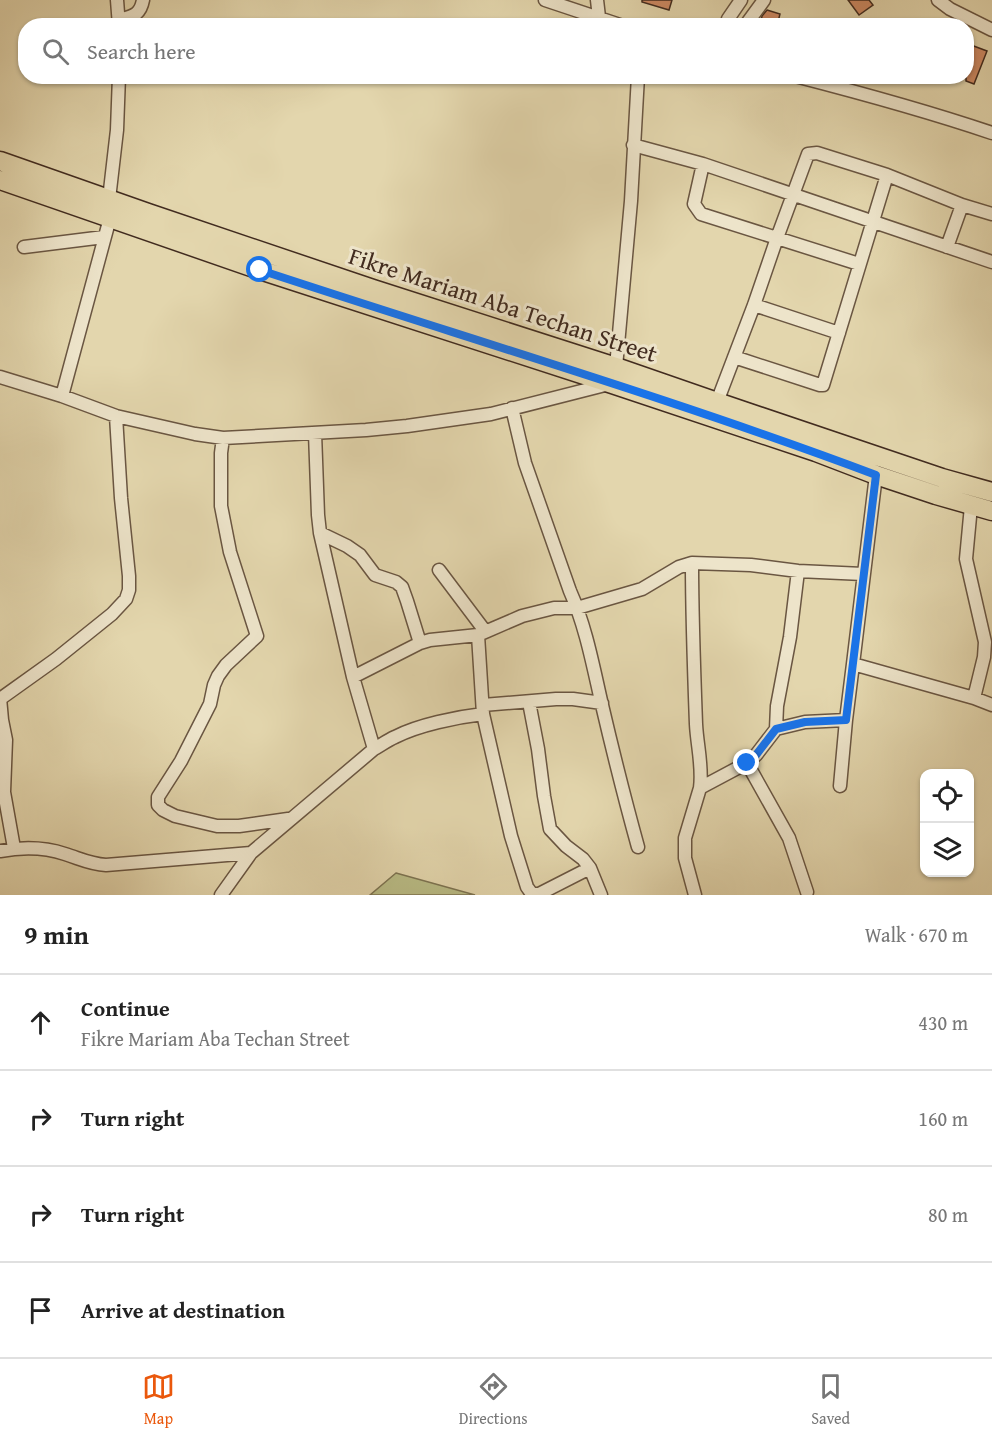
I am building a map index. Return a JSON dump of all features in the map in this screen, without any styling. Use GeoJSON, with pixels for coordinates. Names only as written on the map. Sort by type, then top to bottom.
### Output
{"type":"FeatureCollection","features":[{"type":"Feature","properties":{"kind":"main road","name":"Fikre Mariam Aba Techan Street"},"geometry":{"type":"LineString","coordinates":[[0,161],[374,289],[614,375],[876,475],[992,511]]}},
{"type":"Feature","properties":{"kind":"main road","name":"Fikre Mariam Aba Techan Street"},"geometry":{"type":"LineString","coordinates":[[0,180],[344,298],[436,326],[717,402],[921,471],[992,492]]}},
{"type":"Feature","properties":{"kind":"street"},"geometry":{"type":"LineString","coordinates":[[117,0],[119,18]]}},
{"type":"Feature","properties":{"kind":"street"},"geometry":{"type":"LineString","coordinates":[[130,18],[141,9],[143,0]]}},
{"type":"Feature","properties":{"kind":"street"},"geometry":{"type":"LineString","coordinates":[[545,0],[599,17],[597,0]]}},
{"type":"Feature","properties":{"kind":"street"},"geometry":{"type":"LineString","coordinates":[[729,18],[741,0]]}},
{"type":"Feature","properties":{"kind":"street"},"geometry":{"type":"LineString","coordinates":[[751,18],[764,0]]}},
{"type":"Feature","properties":{"kind":"street"},"geometry":{"type":"LineString","coordinates":[[938,0],[968,18]]}},
{"type":"Feature","properties":{"kind":"street"},"geometry":{"type":"LineString","coordinates":[[974,21],[992,30]]}},
{"type":"Feature","properties":{"kind":"street"},"geometry":{"type":"LineString","coordinates":[[109,199],[117,130],[118,84]]}},
{"type":"Feature","properties":{"kind":"street"},"geometry":{"type":"LineString","coordinates":[[0,377],[116,416],[223,438],[407,426],[491,414],[614,375],[631,201],[637,84]]}},
{"type":"Feature","properties":{"kind":"street"},"geometry":{"type":"LineString","coordinates":[[825,84],[947,118],[992,134]]}},
{"type":"Feature","properties":{"kind":"street"},"geometry":{"type":"LineString","coordinates":[[633,145],[703,164],[992,262]]}},
{"type":"Feature","properties":{"kind":"street"},"geometry":{"type":"LineString","coordinates":[[717,402],[808,154],[817,153],[887,175],[962,205],[992,214]]}},
{"type":"Feature","properties":{"kind":"street"},"geometry":{"type":"LineString","coordinates":[[703,164],[694,204],[701,214],[859,264]]}},
{"type":"Feature","properties":{"kind":"street"},"geometry":{"type":"LineString","coordinates":[[734,357],[823,385],[887,175]]}},
{"type":"Feature","properties":{"kind":"street"},"geometry":{"type":"LineString","coordinates":[[946,247],[962,205]]}},
{"type":"Feature","properties":{"kind":"street"},"geometry":{"type":"LineString","coordinates":[[62,396],[110,218]]}},
{"type":"Feature","properties":{"kind":"street"},"geometry":{"type":"LineString","coordinates":[[24,247],[104,237]]}},
{"type":"Feature","properties":{"kind":"street"},"geometry":{"type":"LineString","coordinates":[[754,305],[839,333]]}},
{"type":"Feature","properties":{"kind":"street"},"geometry":{"type":"LineString","coordinates":[[512,408],[525,463],[589,646],[623,794],[638,847]]}},
{"type":"Feature","properties":{"kind":"street"},"geometry":{"type":"LineString","coordinates":[[14,848],[4,792],[6,740],[0,698],[56,659],[112,614],[126,599],[129,590],[116,416]]}},
{"type":"Feature","properties":{"kind":"street"},"geometry":{"type":"LineString","coordinates":[[315,432],[320,534],[353,677],[374,749]]}},
{"type":"Feature","properties":{"kind":"street"},"geometry":{"type":"LineString","coordinates":[[223,438],[221,506],[230,552],[257,636],[218,676],[210,704],[181,761],[158,797],[158,805],[175,816],[217,826],[272,823],[290,819]]}},
{"type":"Feature","properties":{"kind":"street"},"geometry":{"type":"LineString","coordinates":[[840,786],[876,475]]}},
{"type":"Feature","properties":{"kind":"street"},"geometry":{"type":"LineString","coordinates":[[971,506],[966,559],[985,642],[984,657],[974,698]]}},
{"type":"Feature","properties":{"kind":"street"},"geometry":{"type":"LineString","coordinates":[[320,534],[347,546],[360,555],[375,575],[402,586],[420,643]]}},
{"type":"Feature","properties":{"kind":"street"},"geometry":{"type":"LineString","coordinates":[[353,677],[420,643],[481,633],[522,616],[555,608],[577,608],[642,589],[679,567],[692,563],[863,574]]}},
{"type":"Feature","properties":{"kind":"street"},"geometry":{"type":"LineString","coordinates":[[692,563],[692,632],[697,733],[702,776],[685,838],[685,858],[695,895]]}},
{"type":"Feature","properties":{"kind":"street"},"geometry":{"type":"LineString","coordinates":[[440,570],[481,633],[483,710],[511,836],[527,887],[532,894],[539,894],[590,868]]}},
{"type":"Feature","properties":{"kind":"street"},"geometry":{"type":"LineString","coordinates":[[700,788],[747,763],[776,729],[777,706],[790,637],[798,571]]}},
{"type":"Feature","properties":{"kind":"street"},"geometry":{"type":"LineString","coordinates":[[853,664],[992,705]]}},
{"type":"Feature","properties":{"kind":"street"},"geometry":{"type":"LineString","coordinates":[[221,895],[251,853],[374,749],[393,737],[483,710],[529,702],[573,699],[602,703]]}},
{"type":"Feature","properties":{"kind":"street"},"geometry":{"type":"LineString","coordinates":[[529,702],[550,830],[590,868],[601,895]]}},
{"type":"Feature","properties":{"kind":"street"},"geometry":{"type":"LineString","coordinates":[[776,729],[805,722],[846,720]]}},
{"type":"Feature","properties":{"kind":"street"},"geometry":{"type":"LineString","coordinates":[[747,763],[789,838],[807,892]]}},
{"type":"Feature","properties":{"kind":"street"},"geometry":{"type":"LineString","coordinates":[[0,851],[14,848],[38,848],[63,853],[93,864],[106,865],[251,853]]}},
{"type":"Feature","properties":{"kind":"green space"},"geometry":{"type":"Polygon","coordinates":[[[396,873],[475,895],[370,895],[396,873]]]}},
{"type":"Feature","properties":{"kind":"building"},"geometry":{"type":"Polygon","coordinates":[[[642,0],[672,0],[669,10],[642,2],[642,0]]]}},
{"type":"Feature","properties":{"kind":"building"},"geometry":{"type":"Polygon","coordinates":[[[848,0],[869,0],[873,5],[859,15],[848,0]]]}},
{"type":"Feature","properties":{"kind":"building"},"geometry":{"type":"Polygon","coordinates":[[[767,10],[780,14],[779,18],[762,18],[767,10]]]}},
{"type":"Feature","properties":{"kind":"building"},"geometry":{"type":"Polygon","coordinates":[[[974,46],[987,51],[974,84],[974,46]]]}},
{"type":"Feature","properties":{"kind":"route"},"geometry":{"type":"LineString","coordinates":[[260,270],[612,384],[816,452],[876,475],[846,720],[805,722],[776,729],[747,763]]}}]}
